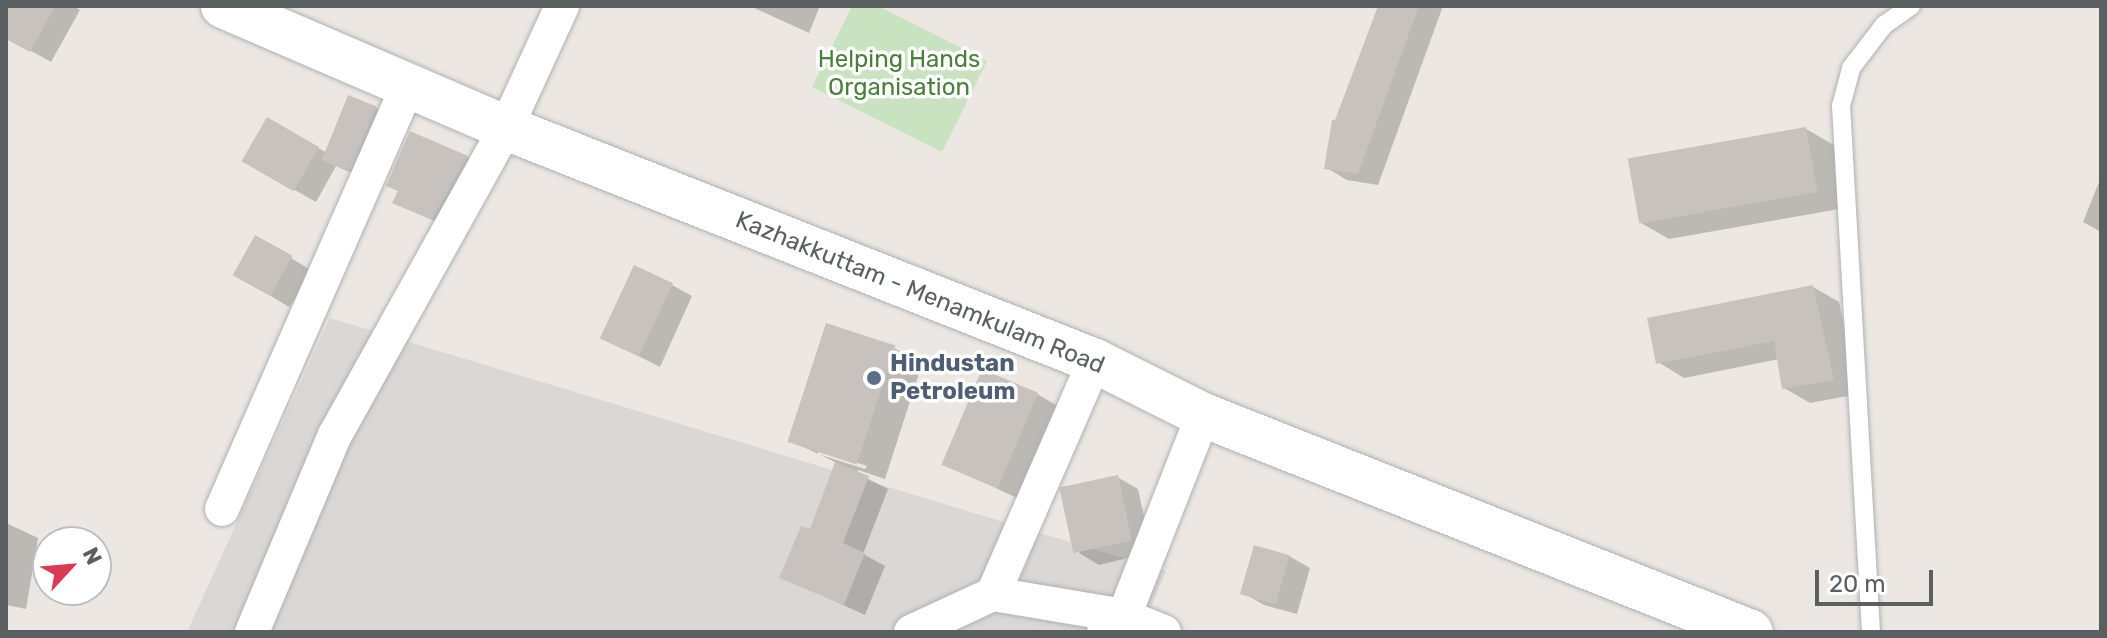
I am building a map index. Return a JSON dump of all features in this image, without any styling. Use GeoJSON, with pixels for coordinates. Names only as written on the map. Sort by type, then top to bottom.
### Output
{"type":"FeatureCollection","features":[{"type":"Feature","properties":{"kind":"main road","name":"Kazhakkuttam - Menamkulam Road"},"geometry":{"type":"LineString","coordinates":[[223,6],[506,128],[1095,361],[1203,415],[1751,632]]}},
{"type":"Feature","properties":{"kind":"street"},"geometry":{"type":"LineString","coordinates":[[252,632],[335,435],[506,128],[562,6]]}},
{"type":"Feature","properties":{"kind":"street"},"geometry":{"type":"LineString","coordinates":[[222,509],[408,86]]}},
{"type":"Feature","properties":{"kind":"street"},"geometry":{"type":"LineString","coordinates":[[993,594],[1095,361]]}},
{"type":"Feature","properties":{"kind":"street"},"geometry":{"type":"LineString","coordinates":[[1114,624],[1203,415]]}},
{"type":"Feature","properties":{"kind":"street"},"geometry":{"type":"LineString","coordinates":[[911,632],[993,594],[1114,624],[1164,632]]}},
{"type":"Feature","properties":{"kind":"lane"},"geometry":{"type":"LineString","coordinates":[[1871,632],[1841,106],[1843,89],[1858,57],[1884,25],[1911,6]]}},
{"type":"Feature","properties":{"kind":"shaded area"},"geometry":{"type":"Polygon","coordinates":[[[330,318],[1166,571],[1140,632],[187,632],[330,318]]]}},
{"type":"Feature","properties":{"kind":"green space","name":"Helping Hands Organisation"},"geometry":{"type":"Polygon","coordinates":[[[852,6],[878,6],[987,61],[942,152],[812,87],[852,6]]]}},
{"type":"Feature","properties":{"kind":"building"},"geometry":{"type":"Polygon","coordinates":[[[6,6],[55,6],[30,52],[6,39],[6,6]]]}},
{"type":"Feature","properties":{"kind":"building"},"geometry":{"type":"Polygon","coordinates":[[[1378,6],[1419,6],[1358,174],[1324,169],[1332,120],[1335,120],[1378,6]]]}},
{"type":"Feature","properties":{"kind":"building"},"geometry":{"type":"Polygon","coordinates":[[[348,95],[377,107],[351,172],[322,160],[348,95]]]}},
{"type":"Feature","properties":{"kind":"building"},"geometry":{"type":"Polygon","coordinates":[[[267,117],[319,147],[293,191],[242,161],[267,117]]]}},
{"type":"Feature","properties":{"kind":"building"},"geometry":{"type":"Polygon","coordinates":[[[1806,127],[1817,192],[1639,223],[1628,158],[1806,127]]]}},
{"type":"Feature","properties":{"kind":"building"},"geometry":{"type":"Polygon","coordinates":[[[410,131],[468,156],[432,220],[392,203],[398,191],[386,186],[410,131]]]}},
{"type":"Feature","properties":{"kind":"building"},"geometry":{"type":"Polygon","coordinates":[[[255,235],[293,256],[270,296],[233,275],[255,235]]]}},
{"type":"Feature","properties":{"kind":"building"},"geometry":{"type":"Polygon","coordinates":[[[634,265],[673,283],[639,357],[600,338],[634,265]]]}},
{"type":"Feature","properties":{"kind":"building"},"geometry":{"type":"Polygon","coordinates":[[[1813,285],[1834,380],[1782,389],[1774,341],[1656,364],[1647,318],[1813,285]]]}},
{"type":"Feature","properties":{"kind":"building"},"geometry":{"type":"Polygon","coordinates":[[[826,323],[895,346],[857,464],[787,442],[826,323]]]}},
{"type":"Feature","properties":{"kind":"building"},"geometry":{"type":"Polygon","coordinates":[[[982,369],[1038,393],[998,489],[941,465],[982,369]]]}},
{"type":"Feature","properties":{"kind":"building"},"geometry":{"type":"Polygon","coordinates":[[[835,462],[869,476],[843,543],[865,553],[844,605],[779,578],[801,526],[810,529],[835,462]]]}},
{"type":"Feature","properties":{"kind":"building"},"geometry":{"type":"Polygon","coordinates":[[[1118,475],[1132,541],[1073,553],[1059,487],[1118,475]]]}},
{"type":"Feature","properties":{"kind":"building"},"geometry":{"type":"Polygon","coordinates":[[[1254,545],[1290,555],[1276,604],[1240,594],[1254,545]]]}},
{"type":"Feature","properties":{"kind":"place","name":"Hindustan Petroleum"},"geometry":{"type":"Point","coordinates":[874,378]}}]}
